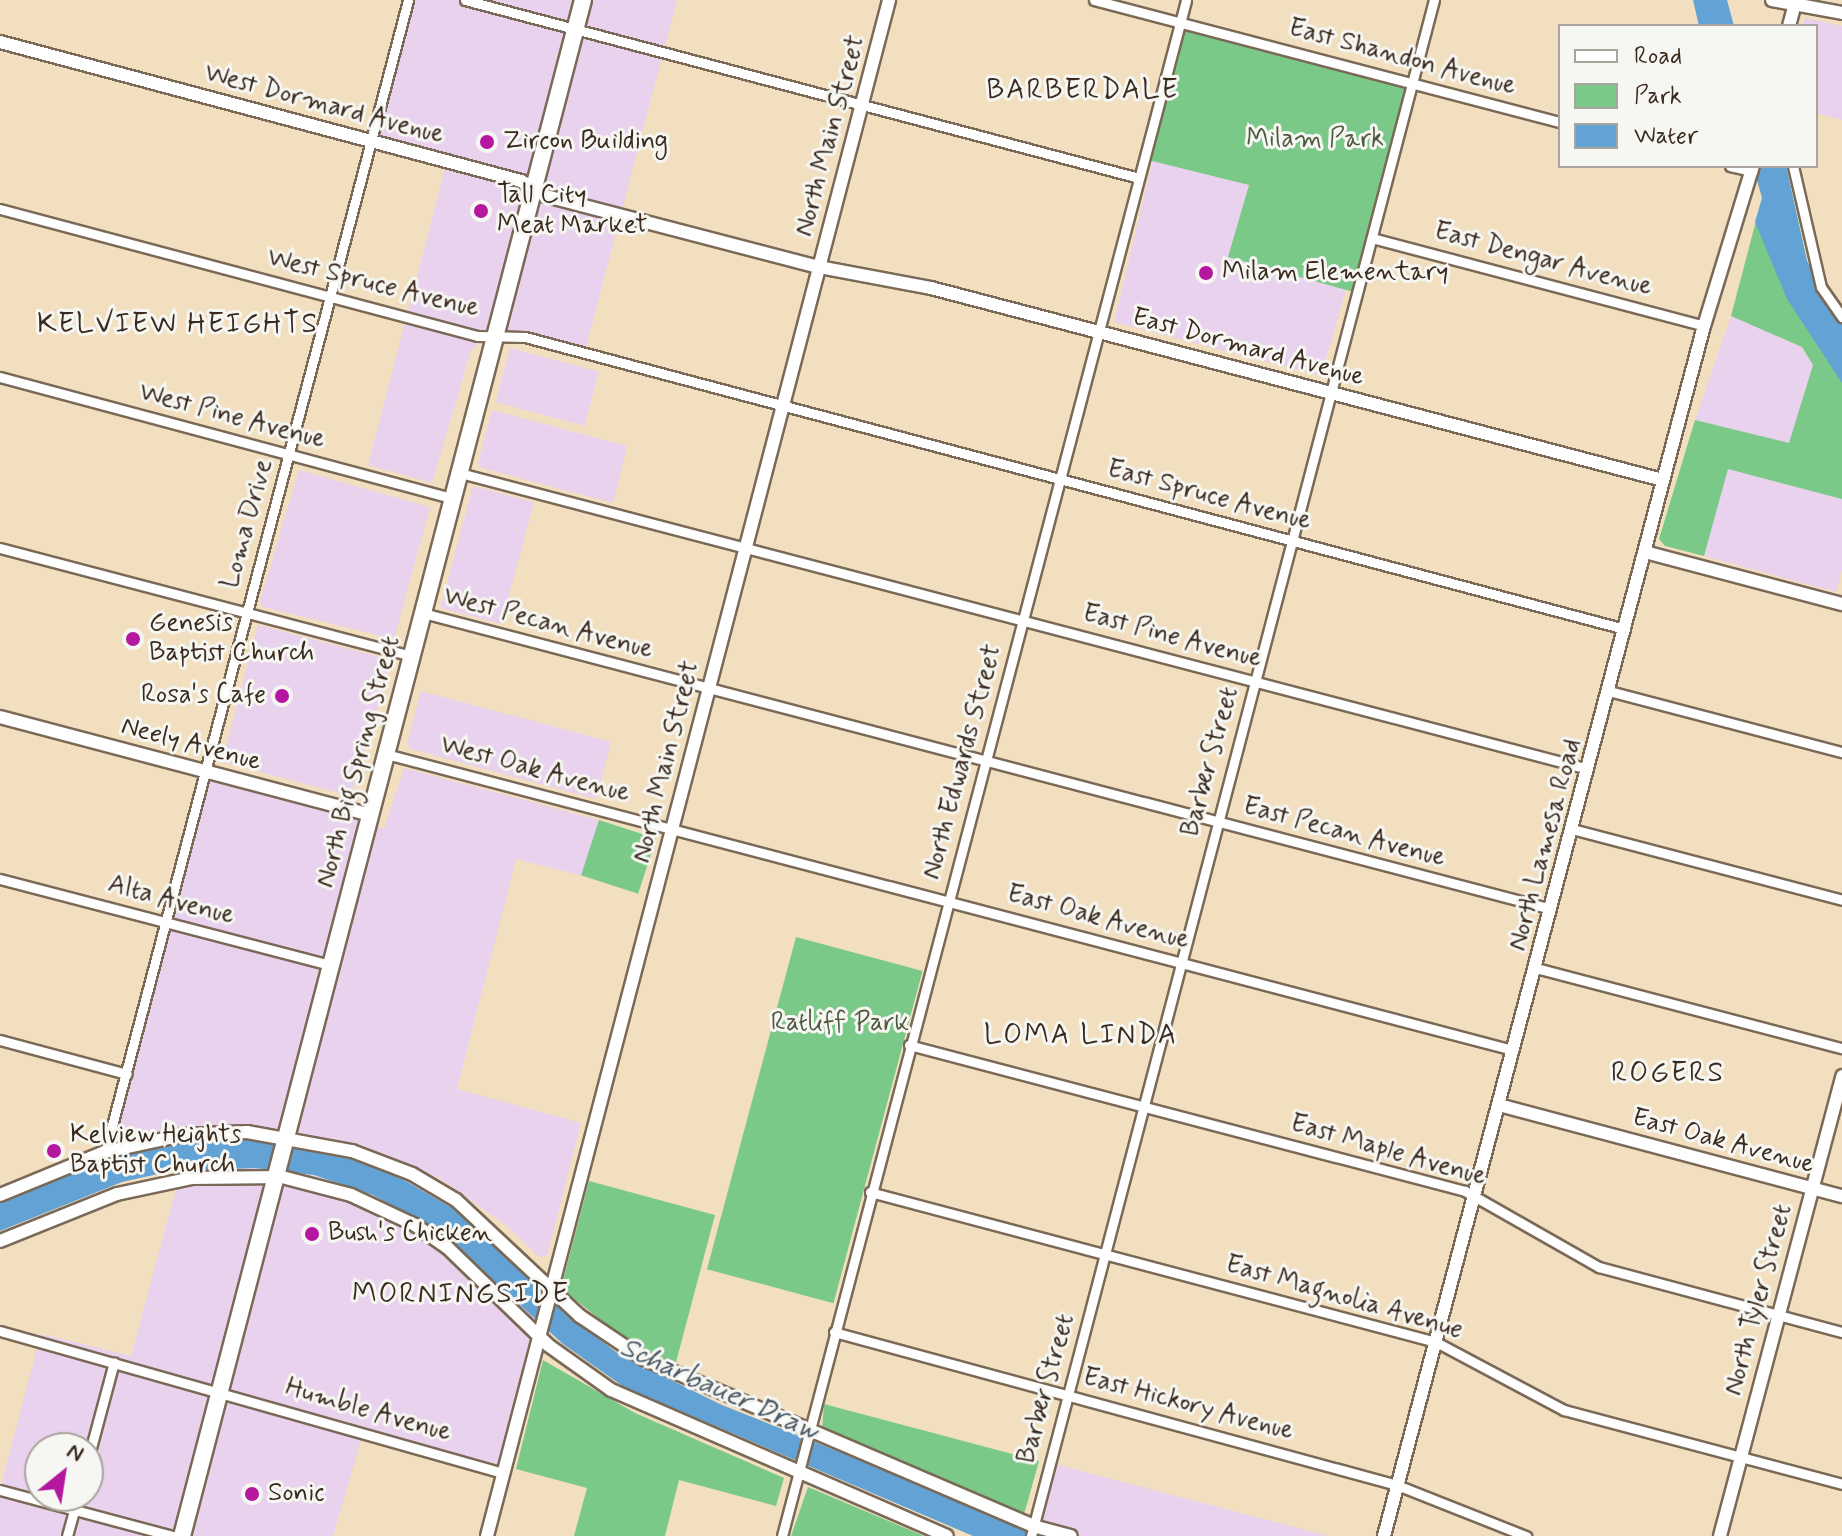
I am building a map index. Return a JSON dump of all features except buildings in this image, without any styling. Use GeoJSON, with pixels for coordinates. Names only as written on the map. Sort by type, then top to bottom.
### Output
{"type":"FeatureCollection","features":[{"type":"Feature","properties":{"kind":"highway","name":"North Big Spring Street"},"geometry":{"type":"LineString","coordinates":[[182,1536],[583,0]]}},
{"type":"Feature","properties":{"kind":"street","name":"Loma Drive"},"geometry":{"type":"LineString","coordinates":[[105,1152],[408,0]]}},
{"type":"Feature","properties":{"kind":"street"},"geometry":{"type":"LineString","coordinates":[[465,0],[1139,178]]}},
{"type":"Feature","properties":{"kind":"street","name":"North Main Street"},"geometry":{"type":"LineString","coordinates":[[487,1536],[889,0]]}},
{"type":"Feature","properties":{"kind":"street","name":"East Shandon Avenue"},"geometry":{"type":"LineString","coordinates":[[1094,0],[1558,121]]}},
{"type":"Feature","properties":{"kind":"street","name":"North Edwards Street"},"geometry":{"type":"LineString","coordinates":[[782,1536],[1186,0]]}},
{"type":"Feature","properties":{"kind":"street","name":"Barber Street"},"geometry":{"type":"LineString","coordinates":[[1032,1531],[1434,0]]}},
{"type":"Feature","properties":{"kind":"street"},"geometry":{"type":"LineString","coordinates":[[1772,0],[1842,13]]}},
{"type":"Feature","properties":{"kind":"street"},"geometry":{"type":"LineString","coordinates":[[1790,24],[1795,2]]}},
{"type":"Feature","properties":{"kind":"street","name":"West Dormard Avenue"},"geometry":{"type":"LineString","coordinates":[[0,42],[372,141],[534,188],[546,196],[819,267]]}},
{"type":"Feature","properties":{"kind":"street"},"geometry":{"type":"LineString","coordinates":[[1793,168],[1821,287],[1842,317]]}},
{"type":"Feature","properties":{"kind":"street","name":"North Lamesa Road"},"geometry":{"type":"LineString","coordinates":[[1384,1536],[1704,326],[1753,169]]}},
{"type":"Feature","properties":{"kind":"street","name":"West Spruce Avenue"},"geometry":{"type":"LineString","coordinates":[[0,209],[331,297],[495,337],[525,337],[782,406]]}},
{"type":"Feature","properties":{"kind":"street","name":"East Dengar Avenue"},"geometry":{"type":"LineString","coordinates":[[1372,238],[1704,326]]}},
{"type":"Feature","properties":{"kind":"street","name":"East Dormard Avenue"},"geometry":{"type":"LineString","coordinates":[[819,267],[931,288],[1663,480]]}},
{"type":"Feature","properties":{"kind":"street","name":"West Pine Avenue"},"geometry":{"type":"LineString","coordinates":[[0,377],[453,498]]}},
{"type":"Feature","properties":{"kind":"street","name":"East Spruce Avenue"},"geometry":{"type":"LineString","coordinates":[[782,406],[1625,629]]}},
{"type":"Feature","properties":{"kind":"street"},"geometry":{"type":"LineString","coordinates":[[460,473],[746,547]]}},
{"type":"Feature","properties":{"kind":"street","name":"East Pine Avenue"},"geometry":{"type":"LineString","coordinates":[[746,547],[1588,769]]}},
{"type":"Feature","properties":{"kind":"street"},"geometry":{"type":"LineString","coordinates":[[0,548],[411,656]]}},
{"type":"Feature","properties":{"kind":"street"},"geometry":{"type":"LineString","coordinates":[[1645,552],[1842,604]]}},
{"type":"Feature","properties":{"kind":"street","name":"West Pecan Avenue"},"geometry":{"type":"LineString","coordinates":[[423,613],[708,689]]}},
{"type":"Feature","properties":{"kind":"street","name":"East Pecan Avenue"},"geometry":{"type":"LineString","coordinates":[[708,689],[1551,909]]}},
{"type":"Feature","properties":{"kind":"street"},"geometry":{"type":"LineString","coordinates":[[1609,691],[1842,752]]}},
{"type":"Feature","properties":{"kind":"street","name":"Neely Avenue"},"geometry":{"type":"LineString","coordinates":[[0,717],[370,815]]}},
{"type":"Feature","properties":{"kind":"street","name":"West Oak Avenue"},"geometry":{"type":"LineString","coordinates":[[386,754],[672,829]]}},
{"type":"Feature","properties":{"kind":"street","name":"East Oak Avenue"},"geometry":{"type":"LineString","coordinates":[[672,829],[1513,1050]]}},
{"type":"Feature","properties":{"kind":"street"},"geometry":{"type":"LineString","coordinates":[[1572,829],[1842,900]]}},
{"type":"Feature","properties":{"kind":"street","name":"Alta Avenue"},"geometry":{"type":"LineString","coordinates":[[0,879],[330,965]]}},
{"type":"Feature","properties":{"kind":"street"},"geometry":{"type":"LineString","coordinates":[[1536,968],[1842,1048]]}},
{"type":"Feature","properties":{"kind":"street"},"geometry":{"type":"LineString","coordinates":[[0,1040],[127,1074]]}},
{"type":"Feature","properties":{"kind":"street","name":"East Maple Avenue"},"geometry":{"type":"LineString","coordinates":[[909,1045],[1475,1195],[1599,1267],[1842,1332]]}},
{"type":"Feature","properties":{"kind":"street","name":"North Tyler Street"},"geometry":{"type":"LineString","coordinates":[[1720,1536],[1842,1076]]}},
{"type":"Feature","properties":{"kind":"street","name":"East Oak Avenue"},"geometry":{"type":"LineString","coordinates":[[1499,1105],[1842,1196]]}},
{"type":"Feature","properties":{"kind":"street"},"geometry":{"type":"LineString","coordinates":[[0,1195],[105,1152],[208,1132],[286,1136],[366,1156],[427,1182],[488,1225],[596,1328],[635,1355],[1032,1531],[1071,1536]]}},
{"type":"Feature","properties":{"kind":"street"},"geometry":{"type":"LineString","coordinates":[[0,1241],[145,1186],[220,1175],[276,1177],[351,1195],[415,1225],[461,1257],[539,1337],[632,1402],[947,1536]]}},
{"type":"Feature","properties":{"kind":"street","name":"East Magnolia Avenue"},"geometry":{"type":"LineString","coordinates":[[870,1192],[1436,1342],[1564,1410],[1842,1484]]}},
{"type":"Feature","properties":{"kind":"street","name":"Humble Avenue"},"geometry":{"type":"LineString","coordinates":[[0,1331],[503,1473]]}},
{"type":"Feature","properties":{"kind":"street","name":"East Hickory Avenue"},"geometry":{"type":"LineString","coordinates":[[834,1332],[1397,1485],[1526,1536]]}},
{"type":"Feature","properties":{"kind":"street"},"geometry":{"type":"LineString","coordinates":[[95,1432],[114,1362]]}},
{"type":"Feature","properties":{"kind":"street"},"geometry":{"type":"LineString","coordinates":[[0,1490],[24,1496]]}},
{"type":"Feature","properties":{"kind":"street"},"geometry":{"type":"LineString","coordinates":[[67,1536],[74,1512]]}},
{"type":"Feature","properties":{"kind":"street"},"geometry":{"type":"LineString","coordinates":[[86,1512],[173,1536]]}},
{"type":"Feature","properties":{"kind":"shaded area"},"geometry":{"type":"Polygon","coordinates":[[[409,0],[677,0],[584,355],[493,331],[471,350],[432,483],[368,465],[447,161],[372,141],[409,0]]]}},
{"type":"Feature","properties":{"kind":"shaded area"},"geometry":{"type":"Polygon","coordinates":[[[1805,18],[1842,26],[1842,120],[1818,114],[1818,24],[1804,24],[1805,18]]]}},
{"type":"Feature","properties":{"kind":"shaded area","name":"Milam Elementary"},"geometry":{"type":"Polygon","coordinates":[[[1153,160],[1249,185],[1229,257],[1346,290],[1321,376],[1114,322],[1153,160]]]}},
{"type":"Feature","properties":{"kind":"shaded area"},"geometry":{"type":"Polygon","coordinates":[[[1731,316],[1802,347],[1813,365],[1790,444],[1695,420],[1731,316]]]}},
{"type":"Feature","properties":{"kind":"shaded area"},"geometry":{"type":"Polygon","coordinates":[[[510,348],[599,372],[584,426],[496,402],[510,348]]]}},
{"type":"Feature","properties":{"kind":"shaded area"},"geometry":{"type":"Polygon","coordinates":[[[492,410],[627,446],[613,503],[482,468],[478,463],[492,410]]]}},
{"type":"Feature","properties":{"kind":"shaded area"},"geometry":{"type":"Polygon","coordinates":[[[1727,468],[1842,499],[1842,569],[1836,592],[1704,556],[1727,468]]]}},
{"type":"Feature","properties":{"kind":"shaded area"},"geometry":{"type":"Polygon","coordinates":[[[299,470],[430,507],[394,639],[263,607],[260,601],[299,470]]]}},
{"type":"Feature","properties":{"kind":"shaded area"},"geometry":{"type":"Polygon","coordinates":[[[473,486],[534,502],[501,624],[440,608],[473,486]]]}},
{"type":"Feature","properties":{"kind":"shaded area"},"geometry":{"type":"Polygon","coordinates":[[[258,625],[387,659],[390,666],[351,796],[222,762],[258,625]]]}},
{"type":"Feature","properties":{"kind":"shaded area"},"geometry":{"type":"Polygon","coordinates":[[[421,691],[611,742],[596,799],[411,749],[407,744],[421,691]]]}},
{"type":"Feature","properties":{"kind":"shaded area"},"geometry":{"type":"Polygon","coordinates":[[[404,768],[599,820],[584,876],[516,859],[457,1089],[581,1123],[547,1256],[539,1257],[507,1226],[435,1175],[441,1216],[544,1313],[505,1466],[364,1430],[333,1536],[0,1536],[0,1489],[41,1334],[131,1356],[184,1159],[101,1176],[206,771],[282,791],[384,829],[404,768]]]}},
{"type":"Feature","properties":{"kind":"shaded area"},"geometry":{"type":"Polygon","coordinates":[[[1051,1463],[1328,1536],[1032,1536],[1051,1463]]]}},
{"type":"Feature","properties":{"kind":"green space","name":"Milam Park"},"geometry":{"type":"Polygon","coordinates":[[[1180,23],[1412,83],[1357,293],[1228,257],[1249,185],[1144,159],[1180,23]]]}},
{"type":"Feature","properties":{"kind":"green space"},"geometry":{"type":"Polygon","coordinates":[[[1786,168],[1807,261],[1842,323],[1842,499],[1728,469],[1704,556],[1665,546],[1659,539],[1695,420],[1789,443],[1813,365],[1802,347],[1731,316],[1762,198],[1786,168]]]}},
{"type":"Feature","properties":{"kind":"green space"},"geometry":{"type":"Polygon","coordinates":[[[599,820],[656,839],[638,894],[581,875],[599,820]]]}},
{"type":"Feature","properties":{"kind":"green space","name":"Ratliff Park"},"geometry":{"type":"Polygon","coordinates":[[[796,937],[923,971],[834,1303],[707,1269],[796,937]]]}},
{"type":"Feature","properties":{"kind":"green space"},"geometry":{"type":"Polygon","coordinates":[[[589,1181],[715,1215],[675,1366],[629,1343],[561,1288],[589,1181]]]}},
{"type":"Feature","properties":{"kind":"green space"},"geometry":{"type":"Polygon","coordinates":[[[543,1360],[635,1413],[784,1478],[776,1506],[679,1480],[665,1536],[574,1536],[587,1488],[516,1469],[543,1360]]]}},
{"type":"Feature","properties":{"kind":"green space"},"geometry":{"type":"Polygon","coordinates":[[[824,1404],[1039,1461],[1025,1511],[1021,1514],[822,1429],[824,1404]]]}},
{"type":"Feature","properties":{"kind":"green space"},"geometry":{"type":"Polygon","coordinates":[[[808,1487],[924,1536],[791,1536],[808,1487]]]}},
{"type":"Feature","properties":{"kind":"water"},"geometry":{"type":"Polygon","coordinates":[[[1693,0],[1727,0],[1733,24],[1699,24],[1693,0]]]}},
{"type":"Feature","properties":{"kind":"water"},"geometry":{"type":"Polygon","coordinates":[[[1754,168],[1786,168],[1807,261],[1842,323],[1842,383],[1787,299],[1755,222],[1762,198],[1754,168]]]}},
{"type":"Feature","properties":{"kind":"water"},"geometry":{"type":"Polygon","coordinates":[[[230,1138],[298,1145],[356,1159],[402,1179],[466,1216],[579,1324],[620,1355],[722,1405],[1050,1536],[973,1536],[624,1387],[563,1344],[441,1233],[373,1195],[314,1175],[254,1168],[167,1172],[122,1182],[0,1231],[0,1203],[105,1158],[167,1143],[230,1138]]]}},
{"type":"Feature","properties":{"kind":"place","name":"Zircon Building"},"geometry":{"type":"Point","coordinates":[487,142]}},
{"type":"Feature","properties":{"kind":"place","name":"Tall City Meat Market"},"geometry":{"type":"Point","coordinates":[481,211]}},
{"type":"Feature","properties":{"kind":"place","name":"Milam Elementary"},"geometry":{"type":"Point","coordinates":[1206,273]}},
{"type":"Feature","properties":{"kind":"place","name":"Genesis Baptist Church"},"geometry":{"type":"Point","coordinates":[133,639]}},
{"type":"Feature","properties":{"kind":"place","name":"Rosa's Cafe"},"geometry":{"type":"Point","coordinates":[282,696]}},
{"type":"Feature","properties":{"kind":"place","name":"Kelview Heights Baptist Church"},"geometry":{"type":"Point","coordinates":[54,1151]}},
{"type":"Feature","properties":{"kind":"place","name":"Bush's Chicken"},"geometry":{"type":"Point","coordinates":[312,1234]}},
{"type":"Feature","properties":{"kind":"place","name":"Sonic"},"geometry":{"type":"Point","coordinates":[252,1494]}},
{"type":"Feature","properties":{"kind":"district","name":"BARBERDALE"},"geometry":{"type":"Point","coordinates":[1083,91]}},
{"type":"Feature","properties":{"kind":"district","name":"KELVIEW HEIGHTS"},"geometry":{"type":"Point","coordinates":[178,325]}},
{"type":"Feature","properties":{"kind":"district","name":"LOMA LINDA"},"geometry":{"type":"Point","coordinates":[1081,1036]}},
{"type":"Feature","properties":{"kind":"district","name":"ROGERS"},"geometry":{"type":"Point","coordinates":[1668,1074]}},
{"type":"Feature","properties":{"kind":"district","name":"MORNINGSIDE"},"geometry":{"type":"Point","coordinates":[461,1295]}},
{"type":"Feature","properties":{"kind":"water label","name":"Scharbauer Draw"},"geometry":{"type":"Point","coordinates":[719,1390]}}]}
